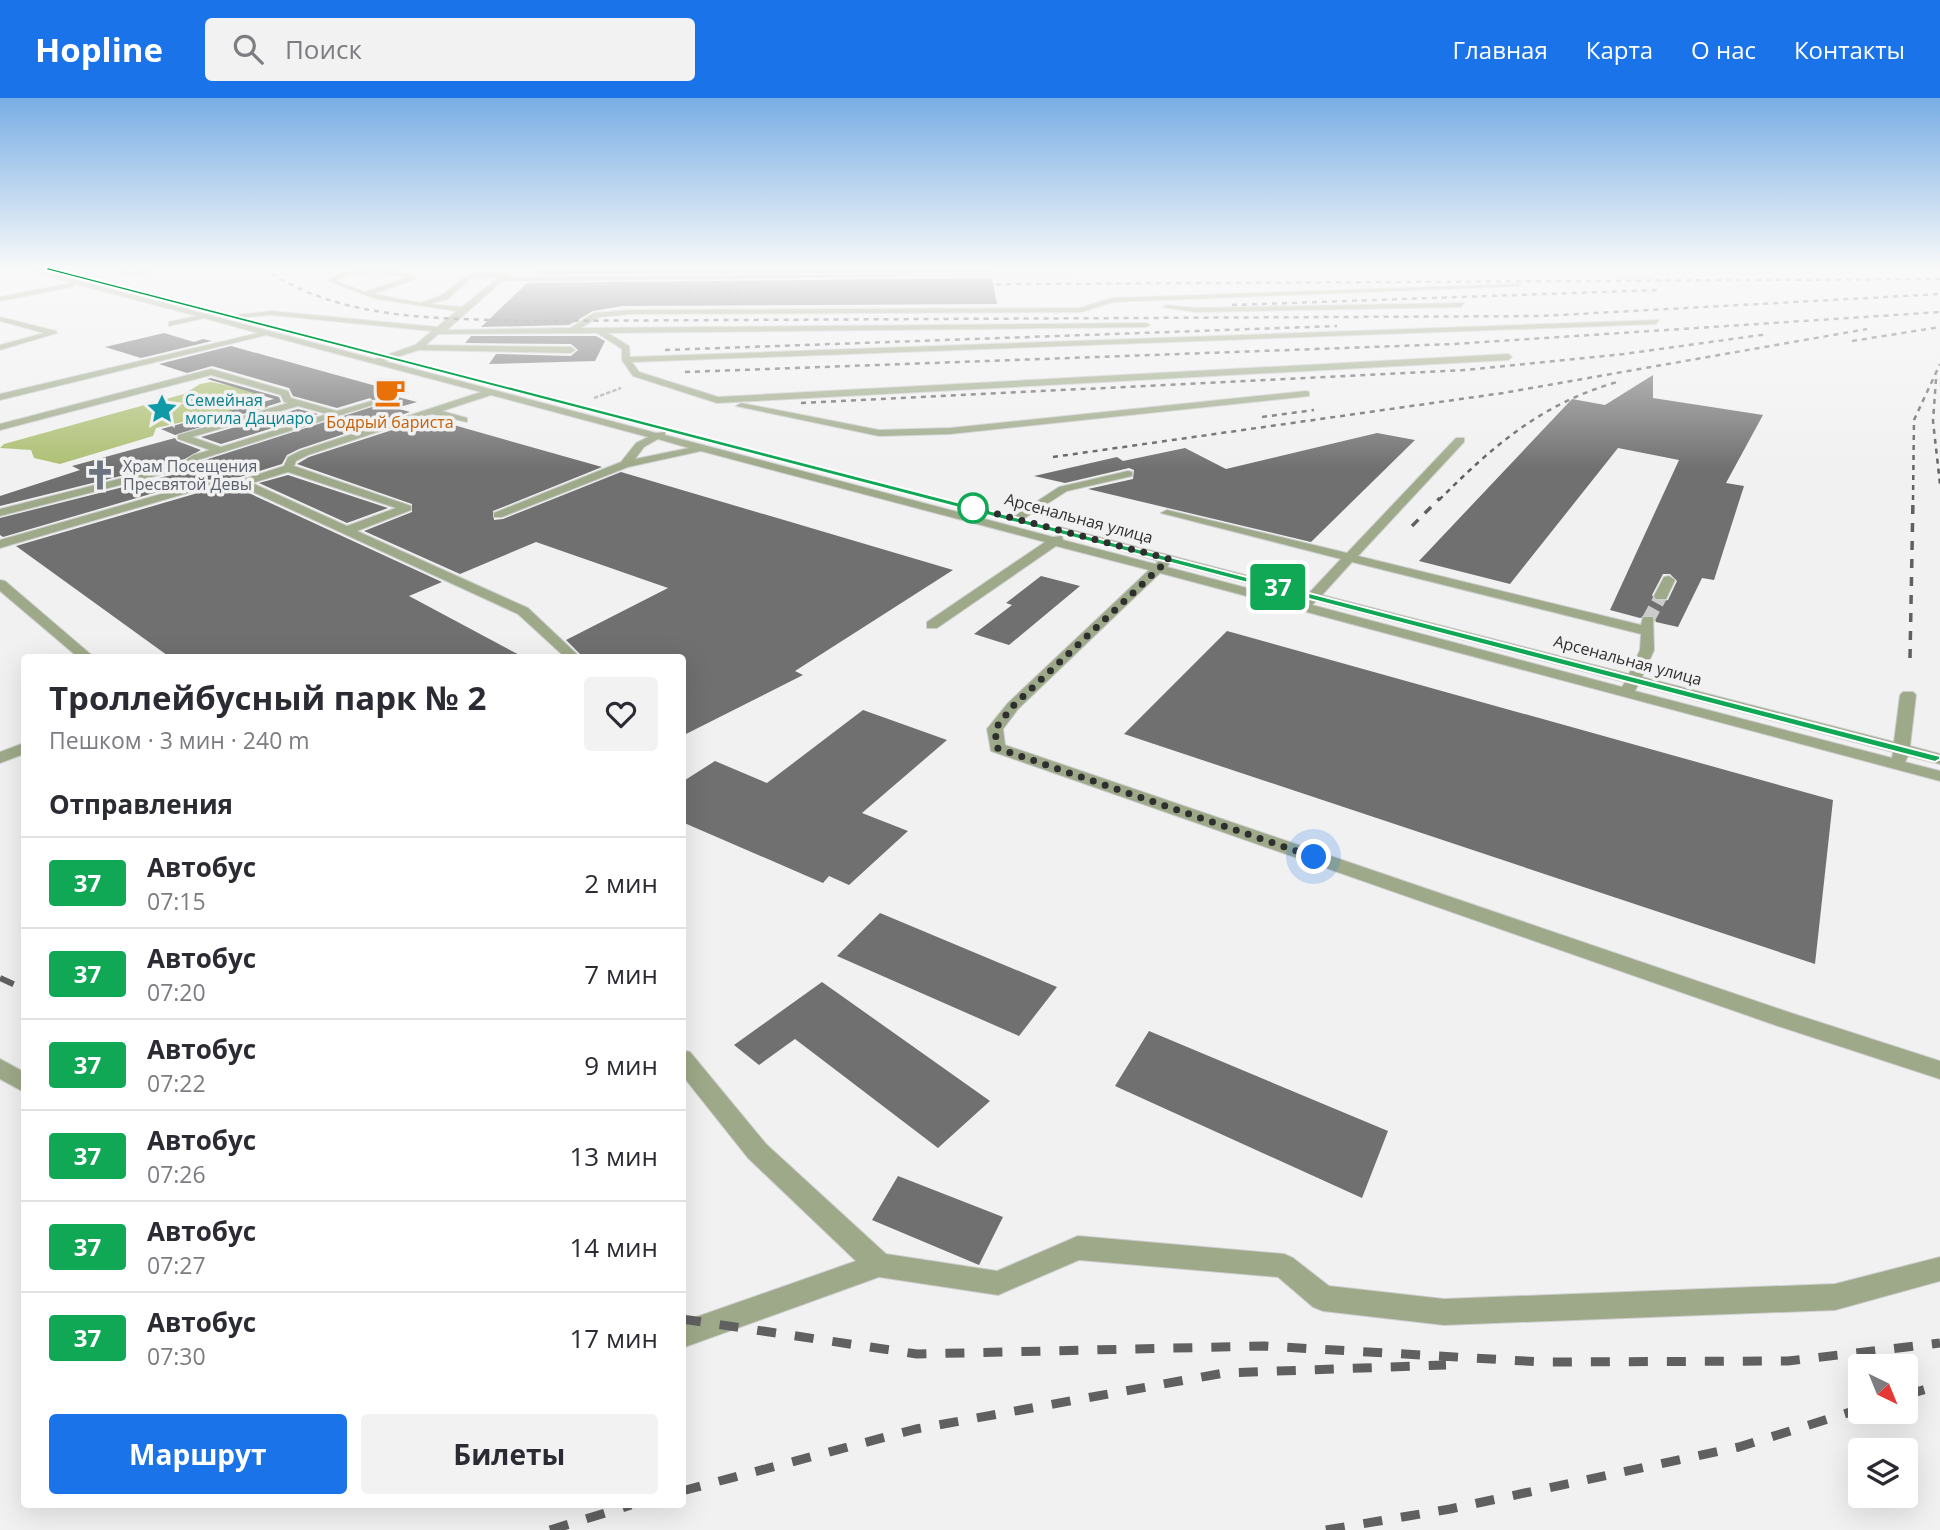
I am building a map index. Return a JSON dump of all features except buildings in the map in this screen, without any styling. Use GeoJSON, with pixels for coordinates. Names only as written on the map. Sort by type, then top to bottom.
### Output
{"type":"FeatureCollection","features":[{"type":"Feature","properties":{"kind":"street"},"geometry":{"type":"LineString","coordinates":[[0,348],[47,335]]}},
{"type":"Feature","properties":{"kind":"street"},"geometry":{"type":"LineString","coordinates":[[0,397],[257,335]]}},
{"type":"Feature","properties":{"kind":"street","name":"Арсенальная улица"},"geometry":{"type":"LineString","coordinates":[[272,335],[1157,569],[1308,602]]}},
{"type":"Feature","properties":{"kind":"street","name":"Арсенальная улица"},"geometry":{"type":"LineString","coordinates":[[305,335],[1169,559],[1308,602],[1901,757],[1940,776]]}},
{"type":"Feature","properties":{"kind":"street"},"geometry":{"type":"LineString","coordinates":[[373,362],[418,347],[435,335]]}},
{"type":"Feature","properties":{"kind":"street"},"geometry":{"type":"LineString","coordinates":[[606,335],[626,348],[626,360],[636,374],[717,401],[879,433],[950,431],[1306,394]]}},
{"type":"Feature","properties":{"kind":"street"},"geometry":{"type":"LineString","coordinates":[[626,360],[1327,335]]}},
{"type":"Feature","properties":{"kind":"street"},"geometry":{"type":"LineString","coordinates":[[418,347],[571,350]]}},
{"type":"Feature","properties":{"kind":"street"},"geometry":{"type":"LineString","coordinates":[[717,401],[1508,357]]}},
{"type":"Feature","properties":{"kind":"street"},"geometry":{"type":"LineString","coordinates":[[0,427],[211,372],[285,394],[287,400],[337,414]]}},
{"type":"Feature","properties":{"kind":"street"},"geometry":{"type":"LineString","coordinates":[[288,468],[292,459],[304,453],[506,387]]}},
{"type":"Feature","properties":{"kind":"street"},"geometry":{"type":"LineString","coordinates":[[221,450],[182,437],[298,402]]}},
{"type":"Feature","properties":{"kind":"street"},"geometry":{"type":"LineString","coordinates":[[0,513],[173,468],[221,450],[372,404]]}},
{"type":"Feature","properties":{"kind":"street"},"geometry":{"type":"LineString","coordinates":[[416,407],[464,421]]}},
{"type":"Feature","properties":{"kind":"street"},"geometry":{"type":"LineString","coordinates":[[625,464],[640,445],[671,430]]}},
{"type":"Feature","properties":{"kind":"street"},"geometry":{"type":"LineString","coordinates":[[1308,602],[1460,440]]}},
{"type":"Feature","properties":{"kind":"street"},"geometry":{"type":"LineString","coordinates":[[498,515],[625,464],[701,448],[716,442]]}},
{"type":"Feature","properties":{"kind":"street"},"geometry":{"type":"LineString","coordinates":[[0,544],[200,486],[242,483],[288,468],[407,508],[345,531]]}},
{"type":"Feature","properties":{"kind":"street"},"geometry":{"type":"LineString","coordinates":[[1016,519],[1063,489],[1128,474]]}},
{"type":"Feature","properties":{"kind":"street"},"geometry":{"type":"LineString","coordinates":[[242,483],[523,611],[570,654]]}},
{"type":"Feature","properties":{"kind":"street"},"geometry":{"type":"LineString","coordinates":[[1167,513],[1648,626],[1647,650],[1630,687]]}},
{"type":"Feature","properties":{"kind":"street"},"geometry":{"type":"LineString","coordinates":[[932,625],[1067,533]]}},
{"type":"Feature","properties":{"kind":"street"},"geometry":{"type":"LineString","coordinates":[[1169,559],[1013,706],[995,729],[997,748],[1783,1019],[1940,1070]]}},
{"type":"Feature","properties":{"kind":"street"},"geometry":{"type":"LineString","coordinates":[[1661,596],[1669,580]]}},
{"type":"Feature","properties":{"kind":"street"},"geometry":{"type":"LineString","coordinates":[[0,584],[83,654]]}},
{"type":"Feature","properties":{"kind":"street"},"geometry":{"type":"LineString","coordinates":[[1901,757],[1908,695]]}},
{"type":"Feature","properties":{"kind":"street"},"geometry":{"type":"LineString","coordinates":[[0,758],[21,749]]}},
{"type":"Feature","properties":{"kind":"street","name":"Арсенальная улица"},"geometry":{"type":"LineString","coordinates":[[1901,757],[1940,759]]}},
{"type":"Feature","properties":{"kind":"street"},"geometry":{"type":"LineString","coordinates":[[686,1063],[757,1151],[879,1265]]}},
{"type":"Feature","properties":{"kind":"street"},"geometry":{"type":"LineString","coordinates":[[0,1068],[21,1081]]}},
{"type":"Feature","properties":{"kind":"street"},"geometry":{"type":"LineString","coordinates":[[686,1334],[879,1265],[998,1283],[1078,1248],[1284,1266],[1323,1298],[1444,1312],[1835,1297],[1940,1269]]}},
{"type":"Feature","properties":{"kind":"path"},"geometry":{"type":"LineString","coordinates":[[372,404],[415,390]]}},
{"type":"Feature","properties":{"kind":"green space"},"geometry":{"type":"Polygon","coordinates":[[[211,382],[250,390],[259,395],[256,401],[269,407],[245,414],[236,410],[212,422],[187,421],[156,428],[153,436],[60,464],[34,458],[31,450],[0,448],[4,444],[184,394],[200,384],[211,382]]]}},
{"type":"Feature","properties":{"kind":"tunnel"},"geometry":{"type":"LineString","coordinates":[[1648,620],[1661,596]]}},
{"type":"Feature","properties":{"kind":"railway"},"geometry":{"type":"LineString","coordinates":[[665,350],[1090,335]]}},
{"type":"Feature","properties":{"kind":"railway"},"geometry":{"type":"LineString","coordinates":[[685,372],[1453,344],[1593,335]]}},
{"type":"Feature","properties":{"kind":"railway"},"geometry":{"type":"LineString","coordinates":[[801,403],[1466,370],[1624,354],[1762,335]]}},
{"type":"Feature","properties":{"kind":"railway"},"geometry":{"type":"LineString","coordinates":[[1053,457],[1503,393],[1834,335]]}},
{"type":"Feature","properties":{"kind":"railway"},"geometry":{"type":"LineString","coordinates":[[1852,341],[1891,335]]}},
{"type":"Feature","properties":{"kind":"railway"},"geometry":{"type":"LineString","coordinates":[[1913,500],[1914,420],[1940,364]]}},
{"type":"Feature","properties":{"kind":"railway"},"geometry":{"type":"LineString","coordinates":[[1936,379],[1933,421],[1940,484]]}},
{"type":"Feature","properties":{"kind":"railway"},"geometry":{"type":"LineString","coordinates":[[1439,500],[1479,461],[1520,429],[1565,402],[1617,382]]}},
{"type":"Feature","properties":{"kind":"railway"},"geometry":{"type":"LineString","coordinates":[[1262,417],[1314,410]]}},
{"type":"Feature","properties":{"kind":"railway"},"geometry":{"type":"LineString","coordinates":[[1412,526],[1440,498]]}},
{"type":"Feature","properties":{"kind":"railway"},"geometry":{"type":"LineString","coordinates":[[1910,658],[1913,498]]}},
{"type":"Feature","properties":{"kind":"railway"},"geometry":{"type":"LineString","coordinates":[[0,978],[21,988]]}},
{"type":"Feature","properties":{"kind":"railway"},"geometry":{"type":"LineString","coordinates":[[686,1320],[917,1354],[1264,1346],[1543,1362],[1788,1361],[1940,1343]]}},
{"type":"Feature","properties":{"kind":"railway"},"geometry":{"type":"LineString","coordinates":[[686,1490],[916,1429],[1224,1373],[1446,1365]]}},
{"type":"Feature","properties":{"kind":"railway"},"geometry":{"type":"LineString","coordinates":[[1918,1391],[1940,1385]]}},
{"type":"Feature","properties":{"kind":"railway"},"geometry":{"type":"LineString","coordinates":[[1326,1530],[1450,1509],[1739,1447],[1848,1413]]}},
{"type":"Feature","properties":{"kind":"railway"},"geometry":{"type":"LineString","coordinates":[[550,1530],[621,1508]]}},
{"type":"Feature","properties":{"kind":"bus line","name":"37"},"geometry":{"type":"LineString","coordinates":[[305,335],[1940,759]]}},
{"type":"Feature","properties":{"kind":"place","name":"Бодрый бариста"},"geometry":{"type":"Point","coordinates":[390,392]}},
{"type":"Feature","properties":{"kind":"place","name":"Семейная могила Дациаро"},"geometry":{"type":"Point","coordinates":[162,409]}},
{"type":"Feature","properties":{"kind":"place","name":"Храм Посещения Пресвятой Девы"},"geometry":{"type":"Point","coordinates":[100,475]}},
{"type":"Feature","properties":{"kind":"route"},"geometry":{"type":"LineString","coordinates":[[973,508],[967,506],[1169,559],[1013,706],[995,729],[997,748],[1314,857]]}}]}
